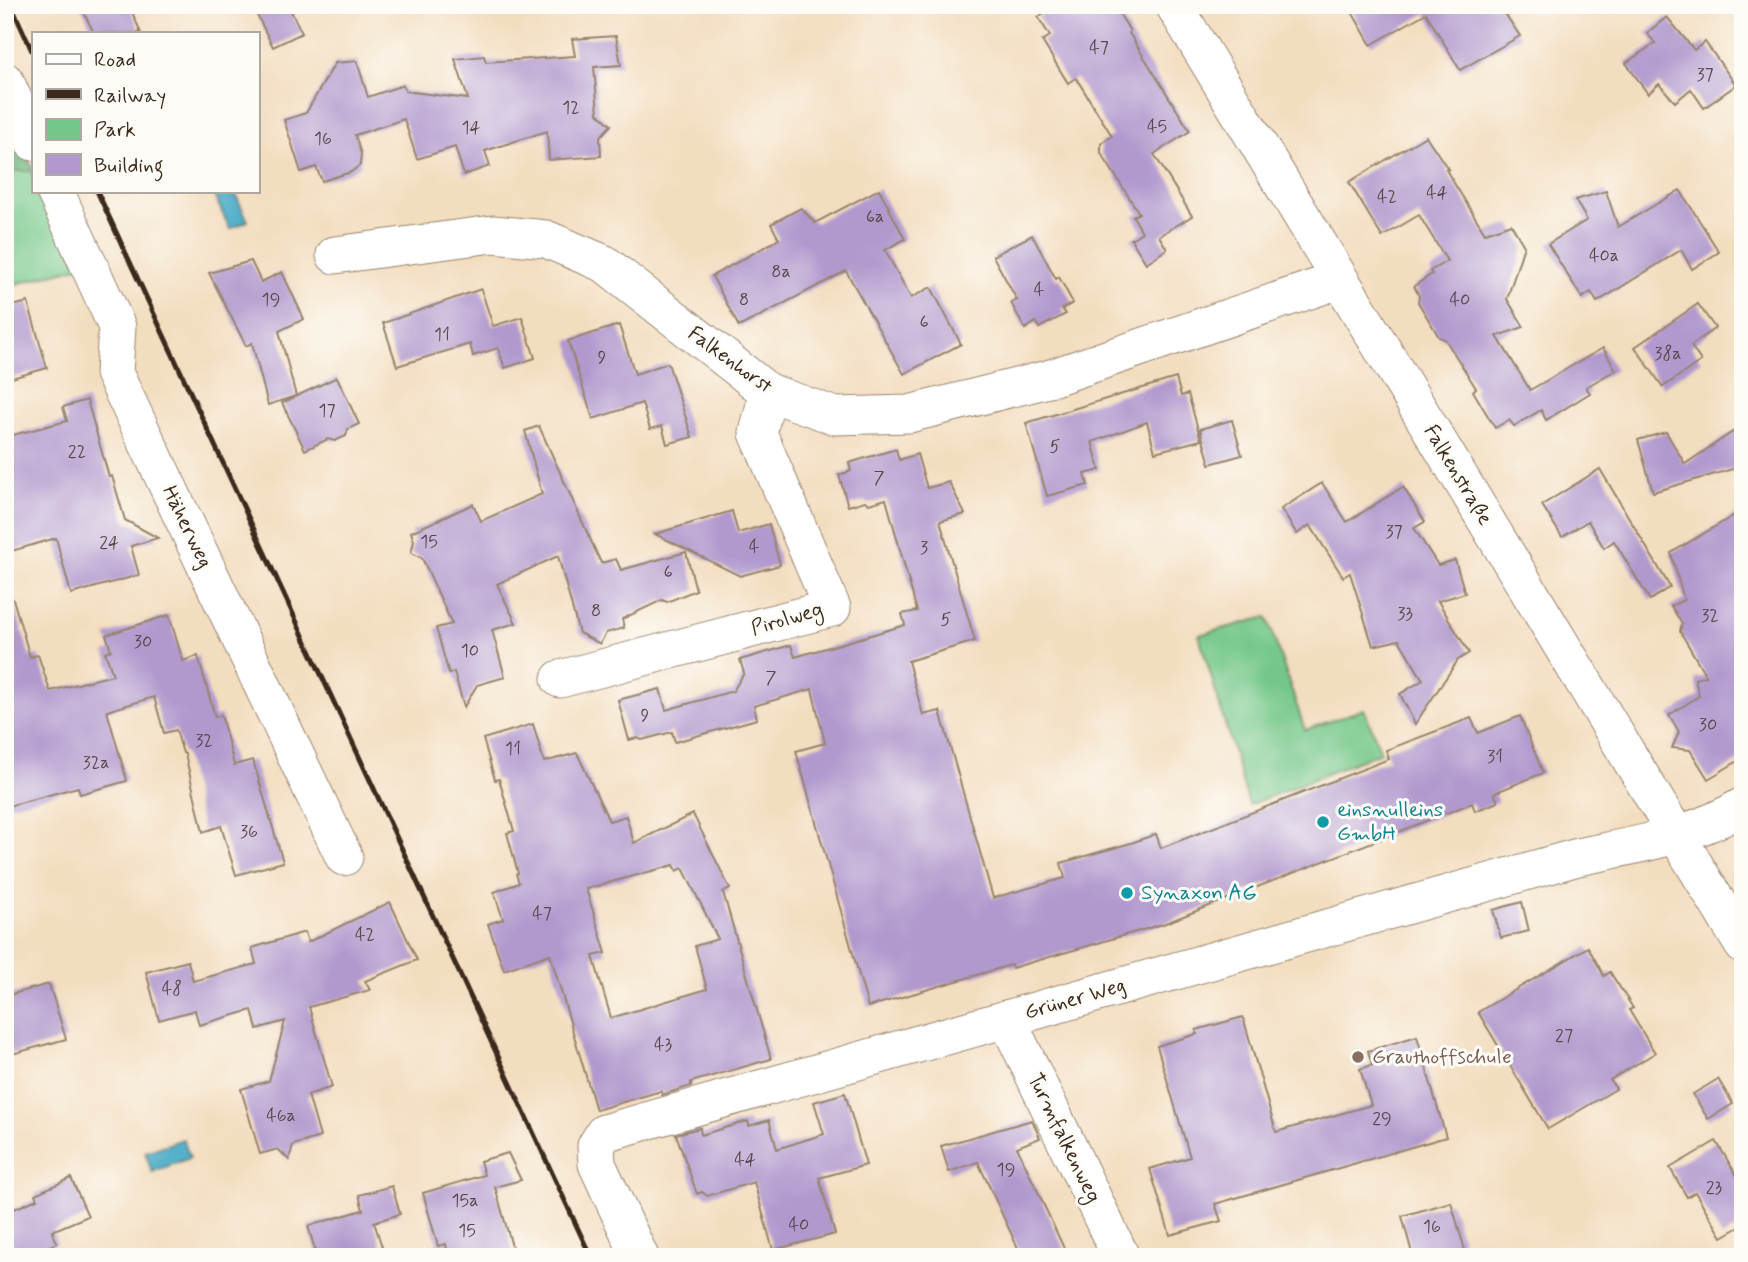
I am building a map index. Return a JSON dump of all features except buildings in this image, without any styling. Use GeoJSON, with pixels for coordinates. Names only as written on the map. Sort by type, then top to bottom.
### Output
{"type":"FeatureCollection","features":[{"type":"Feature","properties":{"kind":"street","name":"Falkenstraße"},"geometry":{"type":"LineString","coordinates":[[1174,5],[1743,945]]}},
{"type":"Feature","properties":{"kind":"street"},"geometry":{"type":"LineString","coordinates":[[5,81],[32,140]]}},
{"type":"Feature","properties":{"kind":"street","name":"Häherweg"},"geometry":{"type":"LineString","coordinates":[[55,192],[117,327],[114,373],[344,857]]}},
{"type":"Feature","properties":{"kind":"street","name":"Falkenhorst"},"geometry":{"type":"LineString","coordinates":[[335,255],[493,234],[546,239],[605,264],[768,392],[835,416],[909,414],[1048,379],[1339,281]]}},
{"type":"Feature","properties":{"kind":"street","name":"Pirolweg"},"geometry":{"type":"LineString","coordinates":[[560,679],[832,608],[758,433],[768,392]]}},
{"type":"Feature","properties":{"kind":"street","name":"Grüner Weg"},"geometry":{"type":"LineString","coordinates":[[640,1257],[597,1164],[596,1146],[604,1133],[1578,857],[1678,836],[1718,821],[1743,806]]}},
{"type":"Feature","properties":{"kind":"street","name":"Turmfalkenweg"},"geometry":{"type":"LineString","coordinates":[[1007,1019],[1121,1257]]}},
{"type":"Feature","properties":{"kind":"green space"},"geometry":{"type":"Polygon","coordinates":[[[5,109],[32,171],[5,171],[5,109]]]}},
{"type":"Feature","properties":{"kind":"green space"},"geometry":{"type":"Polygon","coordinates":[[[5,171],[32,171],[32,192],[43,192],[78,267],[5,287],[5,171]]]}},
{"type":"Feature","properties":{"kind":"green space"},"geometry":{"type":"Polygon","coordinates":[[[1267,617],[1305,730],[1364,709],[1381,752],[1249,805],[1199,635],[1267,617]]]}},
{"type":"Feature","properties":{"kind":"water"},"geometry":{"type":"Polygon","coordinates":[[[212,192],[234,192],[248,221],[230,229],[212,192]]]}},
{"type":"Feature","properties":{"kind":"water"},"geometry":{"type":"Polygon","coordinates":[[[183,1139],[190,1158],[152,1172],[145,1152],[183,1139]]]}},
{"type":"Feature","properties":{"kind":"railway"},"geometry":{"type":"LineString","coordinates":[[11,5],[32,51]]}},
{"type":"Feature","properties":{"kind":"railway"},"geometry":{"type":"LineString","coordinates":[[97,192],[591,1257]]}},
{"type":"Feature","properties":{"kind":"place","name":"einsnulleins GmbH"},"geometry":{"type":"Point","coordinates":[1323,822]}},
{"type":"Feature","properties":{"kind":"place","name":"Synaxon AG"},"geometry":{"type":"Point","coordinates":[1127,893]}},
{"type":"Feature","properties":{"kind":"place","name":"Grauthoffschule"},"geometry":{"type":"Point","coordinates":[1358,1057]}}]}
